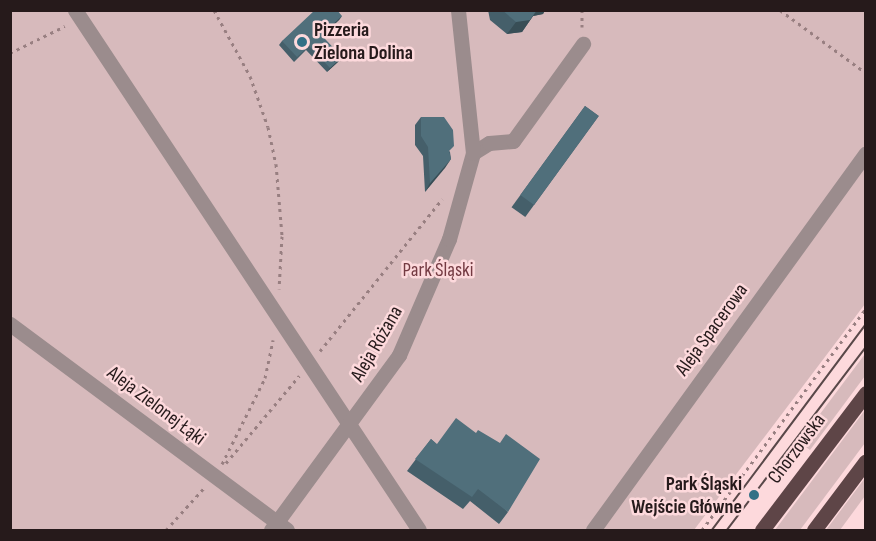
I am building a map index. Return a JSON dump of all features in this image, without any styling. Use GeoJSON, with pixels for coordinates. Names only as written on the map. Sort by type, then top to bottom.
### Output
{"type":"FeatureCollection","features":[{"type":"Feature","properties":{"kind":"main road","name":"Chorzowska"},"geometry":{"type":"LineString","coordinates":[[762,531],[866,393]]}},
{"type":"Feature","properties":{"kind":"main road"},"geometry":{"type":"LineString","coordinates":[[814,531],[866,461]]}},
{"type":"Feature","properties":{"kind":"street","name":"Aleja Różana"},"geometry":{"type":"LineString","coordinates":[[278,528],[381,384],[420,314],[449,239],[473,153],[458,10]]}},
{"type":"Feature","properties":{"kind":"street"},"geometry":{"type":"LineString","coordinates":[[77,15],[419,531]]}},
{"type":"Feature","properties":{"kind":"street"},"geometry":{"type":"LineString","coordinates":[[473,153],[489,143],[513,141],[583,44]]}},
{"type":"Feature","properties":{"kind":"street","name":"Aleja Spacerowa"},"geometry":{"type":"LineString","coordinates":[[593,531],[866,153]]}},
{"type":"Feature","properties":{"kind":"street","name":"Aleja Zielonej Łąki"},"geometry":{"type":"LineString","coordinates":[[10,324],[215,476],[278,528]]}},
{"type":"Feature","properties":{"kind":"path"},"geometry":{"type":"LineString","coordinates":[[780,10],[866,73]]}},
{"type":"Feature","properties":{"kind":"path"},"geometry":{"type":"LineString","coordinates":[[10,53],[77,15]]}},
{"type":"Feature","properties":{"kind":"path"},"geometry":{"type":"LineString","coordinates":[[215,476],[309,365],[445,196]]}},
{"type":"Feature","properties":{"kind":"path"},"geometry":{"type":"LineString","coordinates":[[702,531],[866,308]]}},
{"type":"Feature","properties":{"kind":"green space","name":"Park Śląski"},"geometry":{"type":"Polygon","coordinates":[[[10,11],[865,11],[865,304],[694,530],[11,530],[10,11]]]}},
{"type":"Feature","properties":{"kind":"green space"},"geometry":{"type":"Polygon","coordinates":[[[865,354],[865,376],[810,450],[799,442],[865,354]]]}},
{"type":"Feature","properties":{"kind":"green space"},"geometry":{"type":"Polygon","coordinates":[[[865,410],[865,443],[800,530],[775,530],[865,410]]]}},
{"type":"Feature","properties":{"kind":"green space"},"geometry":{"type":"Polygon","coordinates":[[[865,478],[865,496],[840,530],[826,530],[865,478]]]}},
{"type":"Feature","properties":{"kind":"building","name":"Pizzeria Zielona Dolina"},"geometry":{"type":"Polygon","coordinates":[[[315,10],[337,10],[342,16],[321,35],[342,57],[330,68],[309,46],[297,57],[282,41],[315,10]]]}},
{"type":"Feature","properties":{"kind":"building"},"geometry":{"type":"Polygon","coordinates":[[[502,10],[537,10],[530,20],[516,22],[502,10]]]}},
{"type":"Feature","properties":{"kind":"building"},"geometry":{"type":"Polygon","coordinates":[[[585,106],[599,116],[534,205],[520,195],[585,106]]]}},
{"type":"Feature","properties":{"kind":"building"},"geometry":{"type":"Polygon","coordinates":[[[421,117],[444,117],[453,130],[454,146],[449,151],[451,159],[430,183],[428,147],[421,136],[421,117]]]}},
{"type":"Feature","properties":{"kind":"building"},"geometry":{"type":"Polygon","coordinates":[[[456,418],[476,433],[478,430],[500,443],[506,434],[540,459],[508,512],[478,489],[472,497],[415,459],[431,439],[437,444],[456,418]]]}},
{"type":"Feature","properties":{"kind":"tram line"},"geometry":{"type":"LineString","coordinates":[[712,530],[866,324]]}},
{"type":"Feature","properties":{"kind":"tram line"},"geometry":{"type":"LineString","coordinates":[[727,530],[866,347]]}},
{"type":"Feature","properties":{"kind":"place","name":"Pizzeria Zielona Dolina"},"geometry":{"type":"Point","coordinates":[302,42]}},
{"type":"Feature","properties":{"kind":"place","name":"Park Śląski Wejście Główne"},"geometry":{"type":"Point","coordinates":[754,495]}}]}
